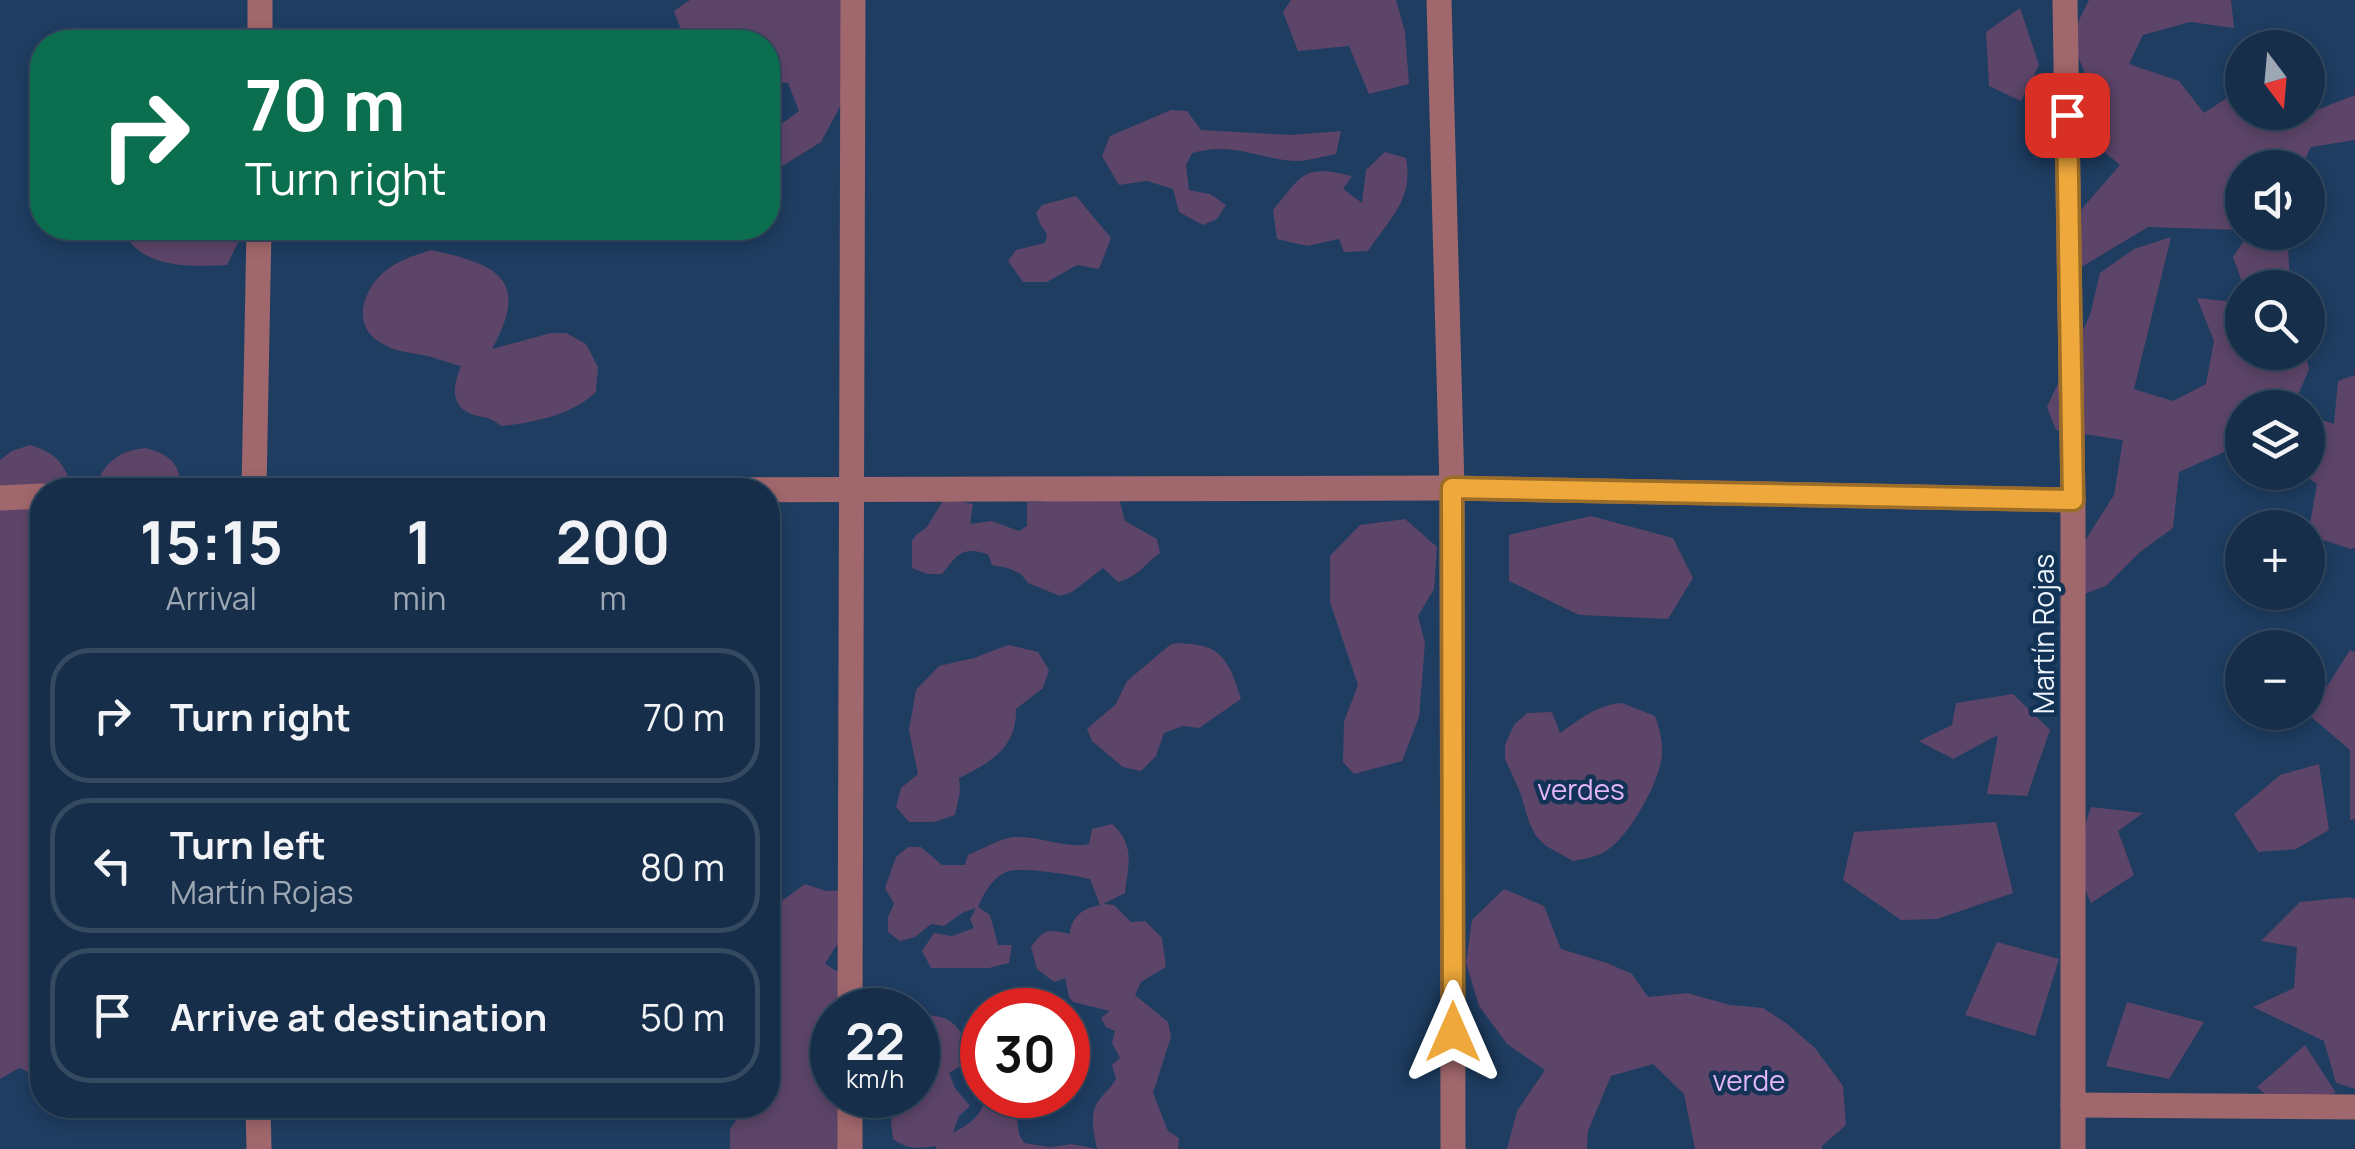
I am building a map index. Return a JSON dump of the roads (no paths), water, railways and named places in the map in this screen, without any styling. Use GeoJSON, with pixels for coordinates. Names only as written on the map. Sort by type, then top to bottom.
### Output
{"type":"FeatureCollection","features":[{"type":"Feature","properties":{"kind":"street"},"geometry":{"type":"LineString","coordinates":[[260,0],[260,30]]}},
{"type":"Feature","properties":{"kind":"street"},"geometry":{"type":"LineString","coordinates":[[850,988],[853,0]]}},
{"type":"Feature","properties":{"kind":"street"},"geometry":{"type":"LineString","coordinates":[[1439,0],[1452,488],[1454,1149]]}},
{"type":"Feature","properties":{"kind":"street","name":"Martín Rojas"},"geometry":{"type":"LineString","coordinates":[[2065,0],[2073,500],[2072,1149]]}},
{"type":"Feature","properties":{"kind":"street"},"geometry":{"type":"LineString","coordinates":[[254,478],[259,240]]}},
{"type":"Feature","properties":{"kind":"street"},"geometry":{"type":"LineString","coordinates":[[780,489],[1452,488],[2073,500]]}},
{"type":"Feature","properties":{"kind":"street"},"geometry":{"type":"LineString","coordinates":[[0,498],[30,497]]}},
{"type":"Feature","properties":{"kind":"street"},"geometry":{"type":"LineString","coordinates":[[2072,1105],[2355,1107]]}},
{"type":"Feature","properties":{"kind":"street"},"geometry":{"type":"LineString","coordinates":[[258,1118],[258,1149]]}},
{"type":"Feature","properties":{"kind":"street"},"geometry":{"type":"LineString","coordinates":[[850,1118],[850,1149]]}},
{"type":"Feature","properties":{"kind":"park label","name":"verdes"},"geometry":{"type":"Point","coordinates":[1581,789]}},
{"type":"Feature","properties":{"kind":"park label","name":"verde"},"geometry":{"type":"Point","coordinates":[1749,1080]}}]}
